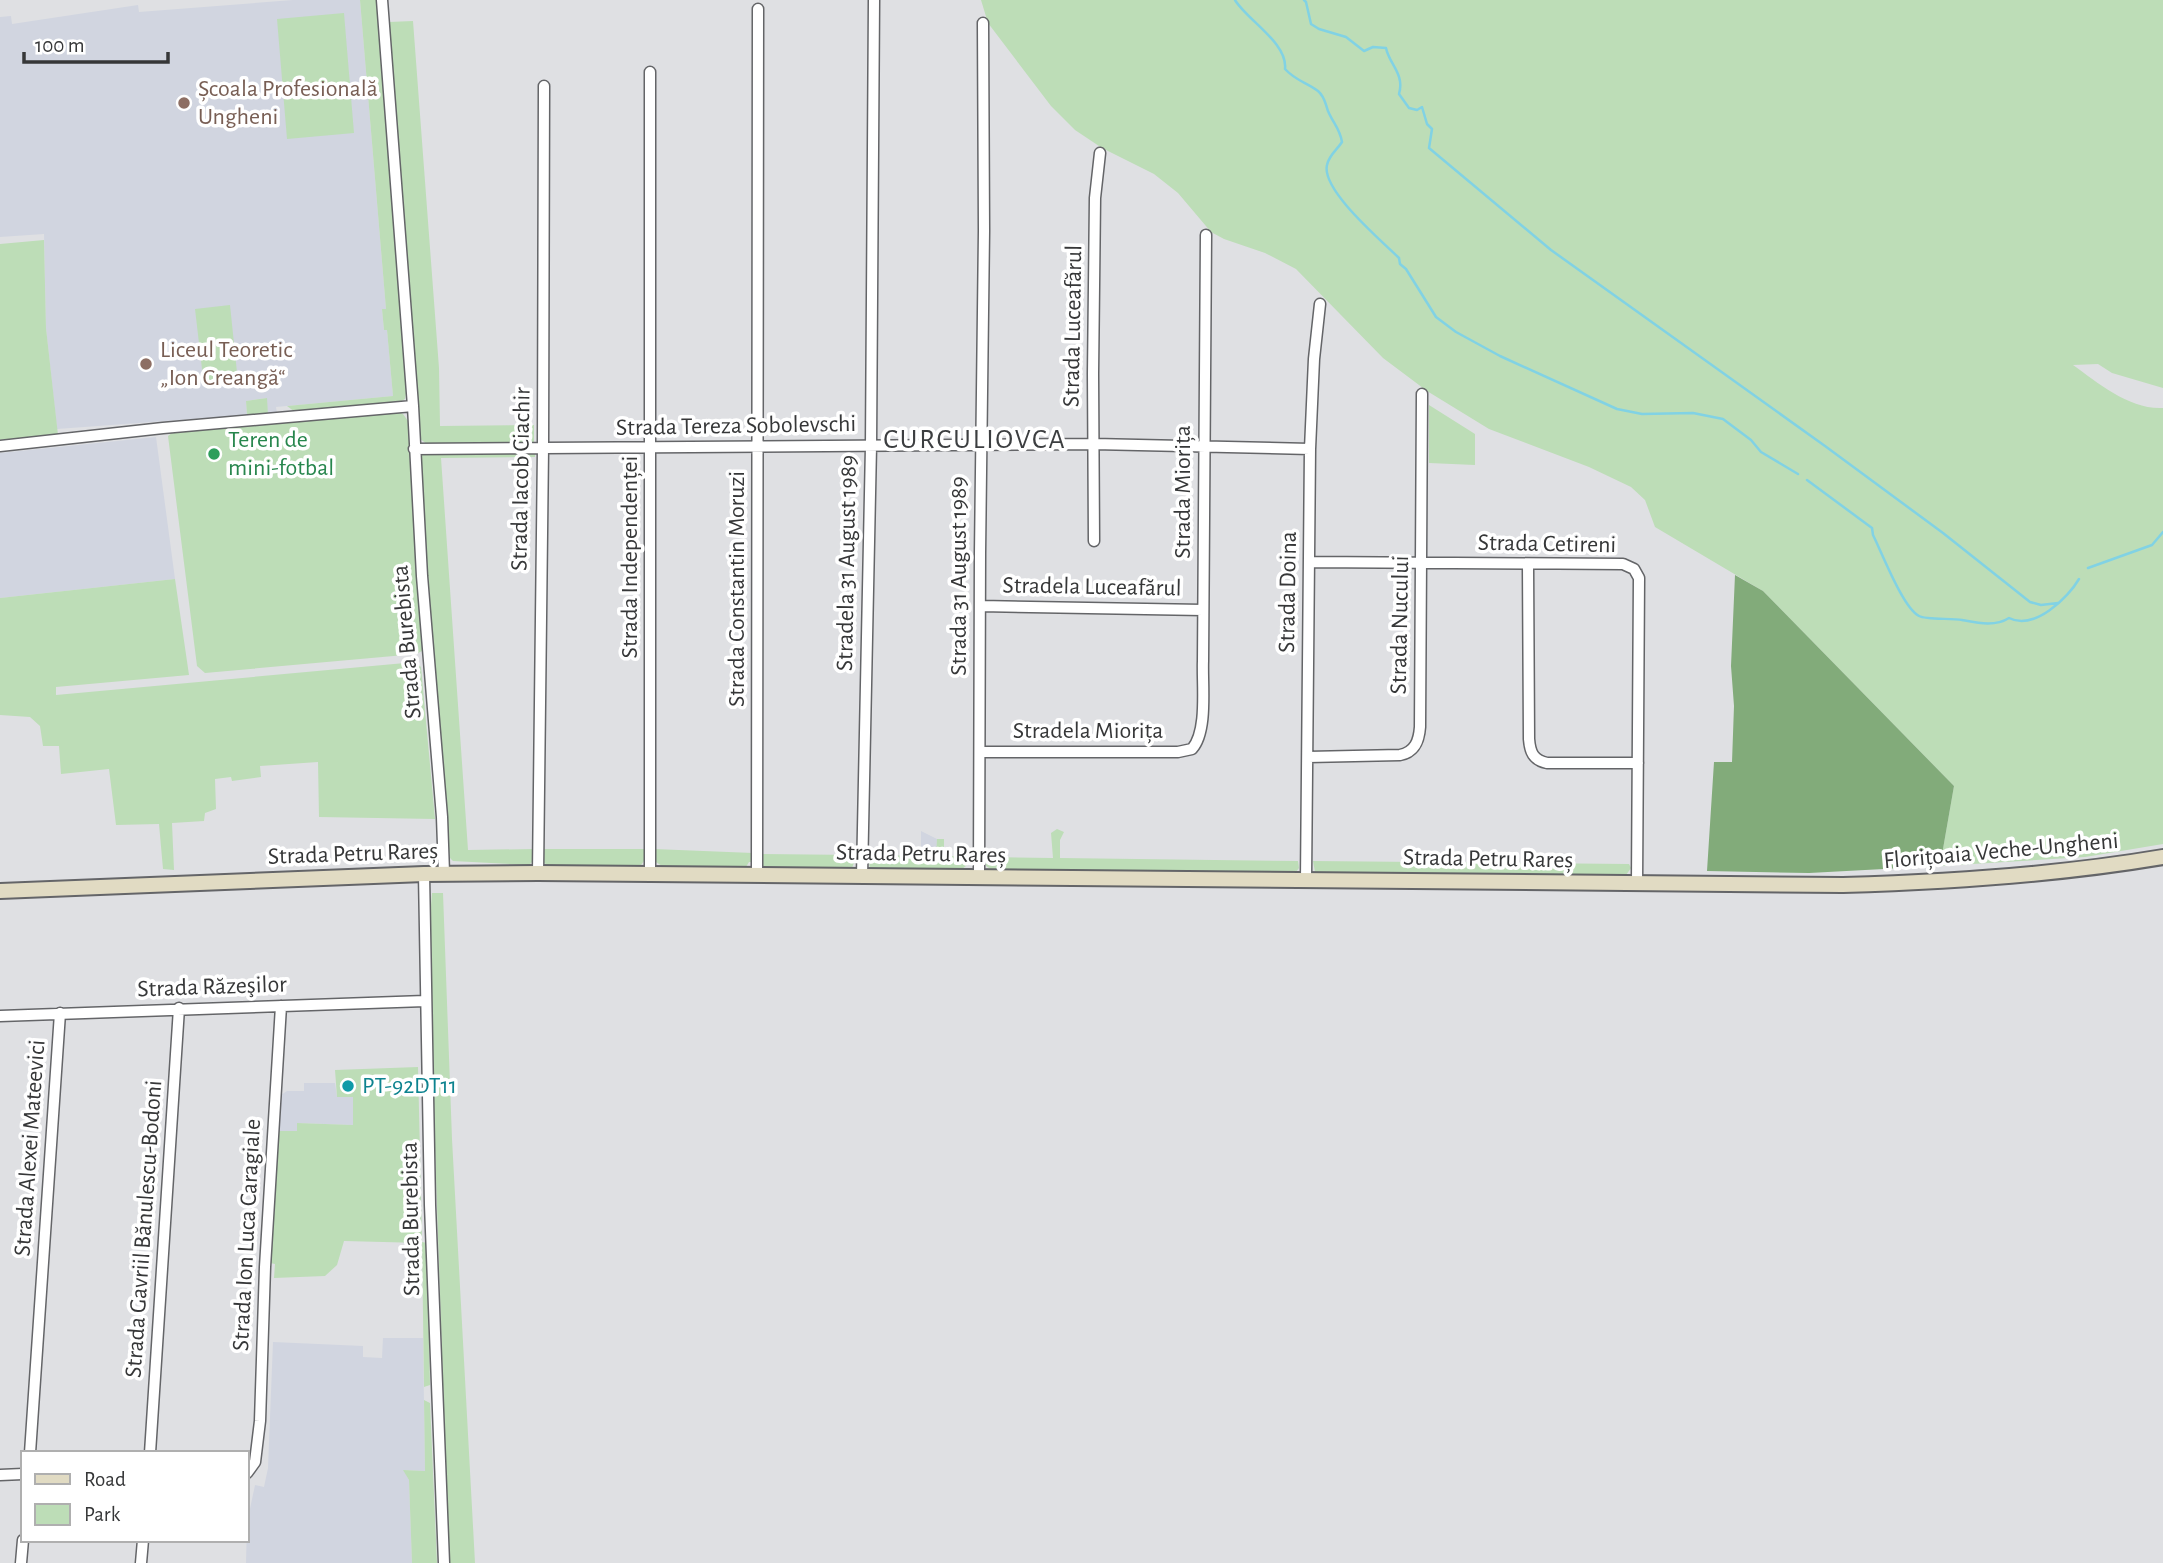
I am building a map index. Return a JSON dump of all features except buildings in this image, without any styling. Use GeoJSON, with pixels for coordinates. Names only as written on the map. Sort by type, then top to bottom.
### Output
{"type":"FeatureCollection","features":[{"type":"Feature","properties":{"kind":"main road","name":"Florițoaia Veche-Ungheni"},"geometry":{"type":"LineString","coordinates":[[1843,885],[2020,876],[2087,870],[2163,857]]}},
{"type":"Feature","properties":{"kind":"main road","name":"Strada Petru Rareș"},"geometry":{"type":"LineString","coordinates":[[0,891],[444,873],[1843,885]]}},
{"type":"Feature","properties":{"kind":"street","name":"Strada Burebista"},"geometry":{"type":"LineString","coordinates":[[382,0],[413,406],[422,576],[442,817],[444,873]]}},
{"type":"Feature","properties":{"kind":"street","name":"Stradela 31 August 1989"},"geometry":{"type":"LineString","coordinates":[[862,876],[871,446],[874,0]]}},
{"type":"Feature","properties":{"kind":"street","name":"Strada Constantin Moruzi"},"geometry":{"type":"LineString","coordinates":[[757,875],[758,9]]}},
{"type":"Feature","properties":{"kind":"street","name":"Strada 31 August 1989"},"geometry":{"type":"LineString","coordinates":[[979,877],[983,23]]}},
{"type":"Feature","properties":{"kind":"street","name":"Strada Independenței"},"geometry":{"type":"LineString","coordinates":[[649,72],[650,873]]}},
{"type":"Feature","properties":{"kind":"street","name":"Strada Iacob Ciachir"},"geometry":{"type":"LineString","coordinates":[[538,873],[544,86]]}},
{"type":"Feature","properties":{"kind":"street","name":"Strada Luceafărul"},"geometry":{"type":"LineString","coordinates":[[1094,541],[1096,198],[1100,153]]}},
{"type":"Feature","properties":{"kind":"street","name":"Strada Miorița"},"geometry":{"type":"LineString","coordinates":[[1194,747],[1200,734],[1202,716],[1206,235]]}},
{"type":"Feature","properties":{"kind":"street","name":"Strada Doina"},"geometry":{"type":"LineString","coordinates":[[1306,880],[1310,449],[1314,359],[1320,304]]}},
{"type":"Feature","properties":{"kind":"street","name":"Strada Nucului"},"geometry":{"type":"LineString","coordinates":[[1308,757],[1400,755],[1410,752],[1416,745],[1420,727],[1422,394]]}},
{"type":"Feature","properties":{"kind":"street"},"geometry":{"type":"LineString","coordinates":[[0,446],[163,428],[413,406]]}},
{"type":"Feature","properties":{"kind":"street","name":"Strada Tereza Sobolevschi"},"geometry":{"type":"LineString","coordinates":[[414,449],[1094,444],[1310,449]]}},
{"type":"Feature","properties":{"kind":"street","name":"Strada Cetireni"},"geometry":{"type":"LineString","coordinates":[[1310,562],[1623,564],[1636,570],[1639,578],[1637,883]]}},
{"type":"Feature","properties":{"kind":"street"},"geometry":{"type":"LineString","coordinates":[[1528,565],[1529,739],[1532,754],[1547,763],[1637,763]]}},
{"type":"Feature","properties":{"kind":"street","name":"Stradela Luceafărul"},"geometry":{"type":"LineString","coordinates":[[981,606],[1203,610]]}},
{"type":"Feature","properties":{"kind":"street","name":"Stradela Miorița"},"geometry":{"type":"LineString","coordinates":[[980,752],[1178,752],[1194,747]]}},
{"type":"Feature","properties":{"kind":"street","name":"Strada Burebista"},"geometry":{"type":"LineString","coordinates":[[424,874],[425,1001],[444,1563]]}},
{"type":"Feature","properties":{"kind":"street","name":"Strada Răzeşilor"},"geometry":{"type":"LineString","coordinates":[[0,1016],[425,1001]]}},
{"type":"Feature","properties":{"kind":"street","name":"Strada Ion Luca Caragiale"},"geometry":{"type":"LineString","coordinates":[[250,1470],[257,1456],[260,1421],[265,1267],[281,1006]]}},
{"type":"Feature","properties":{"kind":"street","name":"Strada Gavriil Bănulescu-Bodoni"},"geometry":{"type":"LineString","coordinates":[[150,1451],[180,1008]]}},
{"type":"Feature","properties":{"kind":"street","name":"Strada Alexei Mateevici"},"geometry":{"type":"LineString","coordinates":[[30,1451],[60,1013]]}},
{"type":"Feature","properties":{"kind":"street"},"geometry":{"type":"LineString","coordinates":[[0,1475],[21,1474]]}},
{"type":"Feature","properties":{"kind":"street"},"geometry":{"type":"LineString","coordinates":[[21,1563],[23,1542]]}},
{"type":"Feature","properties":{"kind":"street"},"geometry":{"type":"LineString","coordinates":[[142,1563],[143,1542]]}},
{"type":"Feature","properties":{"kind":"shaded area"},"geometry":{"type":"Polygon","coordinates":[[[293,0],[360,0],[386,309],[382,309],[384,330],[387,330],[393,396],[276,407],[277,413],[268,414],[266,398],[246,401],[247,415],[57,429],[46,328],[44,234],[0,237],[0,17],[11,16],[12,24],[138,5],[139,12],[293,0]]]}},
{"type":"Feature","properties":{"kind":"shaded area"},"geometry":{"type":"Polygon","coordinates":[[[156,437],[175,579],[0,598],[0,453],[156,437]]]}},
{"type":"Feature","properties":{"kind":"shaded area"},"geometry":{"type":"Polygon","coordinates":[[[921,831],[937,839],[936,869],[921,869],[921,831]]]}},
{"type":"Feature","properties":{"kind":"shaded area"},"geometry":{"type":"Polygon","coordinates":[[[304,1083],[335,1083],[337,1097],[353,1097],[353,1125],[298,1123],[297,1131],[279,1131],[281,1095],[287,1091],[304,1091],[304,1083]]]}},
{"type":"Feature","properties":{"kind":"shaded area"},"geometry":{"type":"Polygon","coordinates":[[[383,1338],[423,1338],[425,1471],[404,1470],[409,1480],[412,1563],[246,1563],[248,1518],[255,1485],[264,1487],[268,1468],[273,1342],[363,1346],[363,1357],[382,1358],[383,1338]]]}},
{"type":"Feature","properties":{"kind":"green space"},"geometry":{"type":"Polygon","coordinates":[[[360,0],[377,0],[407,388],[405,399],[396,404],[295,412],[287,406],[393,396],[387,330],[384,330],[382,309],[386,309],[360,0]]]}},
{"type":"Feature","properties":{"kind":"green space"},"geometry":{"type":"Polygon","coordinates":[[[981,0],[2163,0],[2163,388],[2112,373],[2098,364],[2073,365],[2127,400],[2139,405],[2163,408],[2163,844],[2085,857],[1940,866],[1954,786],[1763,591],[1655,527],[1645,500],[1631,487],[1589,467],[1489,429],[1427,391],[1383,358],[1296,269],[1265,253],[1211,232],[1178,193],[1154,174],[1102,148],[1075,130],[1051,106],[988,23],[981,0]]]}},
{"type":"Feature","properties":{"kind":"green space"},"geometry":{"type":"Polygon","coordinates":[[[344,13],[354,133],[287,139],[277,19],[344,13]]]}},
{"type":"Feature","properties":{"kind":"green space"},"geometry":{"type":"Polygon","coordinates":[[[413,21],[439,368],[440,426],[534,425],[534,442],[428,445],[419,438],[389,22],[413,21]]]}},
{"type":"Feature","properties":{"kind":"green space"},"geometry":{"type":"Polygon","coordinates":[[[44,240],[46,328],[58,435],[0,440],[0,244],[44,240]]]}},
{"type":"Feature","properties":{"kind":"green space"},"geometry":{"type":"Polygon","coordinates":[[[230,305],[238,382],[204,386],[195,309],[230,305]]]}},
{"type":"Feature","properties":{"kind":"green space"},"geometry":{"type":"Polygon","coordinates":[[[267,398],[268,414],[247,415],[246,401],[267,398]]]}},
{"type":"Feature","properties":{"kind":"green space"},"geometry":{"type":"Polygon","coordinates":[[[1429,405],[1475,434],[1475,465],[1429,463],[1429,405]]]}},
{"type":"Feature","properties":{"kind":"green space"},"geometry":{"type":"Polygon","coordinates":[[[398,412],[408,421],[424,650],[416,654],[205,673],[197,666],[168,436],[174,431],[398,412]]]}},
{"type":"Feature","properties":{"kind":"green space"},"geometry":{"type":"Polygon","coordinates":[[[535,452],[535,457],[441,458],[468,850],[535,849],[535,859],[529,865],[453,861],[449,850],[419,458],[423,453],[535,452]]]}},
{"type":"Feature","properties":{"kind":"green space"},"geometry":{"type":"Polygon","coordinates":[[[1735,575],[1763,591],[1954,786],[1940,866],[1809,873],[1707,871],[1714,762],[1732,762],[1734,706],[1731,666],[1735,575]]]}},
{"type":"Feature","properties":{"kind":"green space"},"geometry":{"type":"Polygon","coordinates":[[[175,579],[189,675],[56,687],[56,695],[416,662],[421,667],[435,819],[319,817],[318,762],[260,766],[261,777],[232,781],[231,777],[215,779],[216,809],[205,813],[204,821],[172,823],[174,870],[163,869],[159,824],[116,825],[109,769],[61,774],[59,746],[43,746],[40,726],[30,717],[0,715],[0,598],[175,579]]]}},
{"type":"Feature","properties":{"kind":"green space"},"geometry":{"type":"Polygon","coordinates":[[[1057,829],[1064,832],[1060,840],[1060,858],[1298,861],[1299,868],[1296,872],[992,870],[986,866],[986,857],[1053,858],[1051,833],[1057,829]]]}},
{"type":"Feature","properties":{"kind":"green space"},"geometry":{"type":"Polygon","coordinates":[[[937,839],[944,839],[944,856],[972,856],[970,863],[962,869],[870,869],[868,855],[936,856],[937,839]]]}},
{"type":"Feature","properties":{"kind":"green space"},"geometry":{"type":"Polygon","coordinates":[[[541,849],[648,849],[647,860],[641,865],[548,865],[544,863],[541,849]]]}},
{"type":"Feature","properties":{"kind":"green space"},"geometry":{"type":"Polygon","coordinates":[[[654,849],[753,853],[753,862],[749,862],[746,867],[662,866],[653,860],[654,849]]]}},
{"type":"Feature","properties":{"kind":"green space"},"geometry":{"type":"Polygon","coordinates":[[[759,854],[857,855],[852,868],[765,867],[762,866],[759,854]]]}},
{"type":"Feature","properties":{"kind":"green space"},"geometry":{"type":"Polygon","coordinates":[[[1313,861],[1629,864],[1631,868],[1626,875],[1315,872],[1313,861]]]}},
{"type":"Feature","properties":{"kind":"green space"},"geometry":{"type":"Polygon","coordinates":[[[432,893],[443,893],[452,1139],[475,1563],[449,1563],[428,939],[432,893]]]}},
{"type":"Feature","properties":{"kind":"green space"},"geometry":{"type":"Polygon","coordinates":[[[418,1067],[422,1242],[427,1243],[430,1385],[424,1387],[422,1243],[344,1241],[337,1265],[325,1276],[274,1278],[275,1264],[270,1263],[279,1131],[297,1131],[297,1123],[353,1125],[353,1097],[337,1097],[335,1070],[418,1067]]]}},
{"type":"Feature","properties":{"kind":"green space"},"geometry":{"type":"Polygon","coordinates":[[[424,1400],[430,1403],[437,1563],[412,1563],[409,1480],[403,1470],[425,1471],[424,1400]]]}},
{"type":"Feature","properties":{"kind":"waterway"},"geometry":{"type":"LineString","coordinates":[[1235,0],[1274,41],[1284,59],[1285,69],[1322,96],[1342,142],[1331,155],[1327,165],[1333,188],[1354,214],[1399,258],[1400,264],[1406,269],[1436,317],[1456,332],[1500,356],[1617,409],[1642,414],[1693,413],[1723,419],[1751,440],[1761,452],[1798,474]]}},
{"type":"Feature","properties":{"kind":"waterway"},"geometry":{"type":"LineString","coordinates":[[1304,0],[1311,24],[1319,29],[1346,37],[1364,51],[1373,47],[1386,48],[1400,81],[1399,94],[1409,108],[1417,110],[1422,107],[1427,124],[1432,129],[1429,148],[1551,250],[1825,446],[1943,533],[2030,602],[2041,605],[2058,603]]}},
{"type":"Feature","properties":{"kind":"waterway"},"geometry":{"type":"LineString","coordinates":[[1807,480],[1872,528],[1900,592],[1906,603],[1919,616],[1986,624],[2009,618],[2029,620],[2059,603],[2079,579]]}},
{"type":"Feature","properties":{"kind":"waterway"},"geometry":{"type":"LineString","coordinates":[[2088,568],[2152,545],[2163,532]]}},
{"type":"Feature","properties":{"kind":"place","name":"Școala Profesională Ungheni"},"geometry":{"type":"Point","coordinates":[184,103]}},
{"type":"Feature","properties":{"kind":"place","name":"Liceul Teoretic „Ion Creangă“"},"geometry":{"type":"Point","coordinates":[146,364]}},
{"type":"Feature","properties":{"kind":"place","name":"Teren de mini-fotbal"},"geometry":{"type":"Point","coordinates":[214,454]}},
{"type":"Feature","properties":{"kind":"place","name":"PT-92DT11"},"geometry":{"type":"Point","coordinates":[348,1086]}},
{"type":"Feature","properties":{"kind":"district","name":"CURCULIOVCA"},"geometry":{"type":"Point","coordinates":[975,440]}}]}
